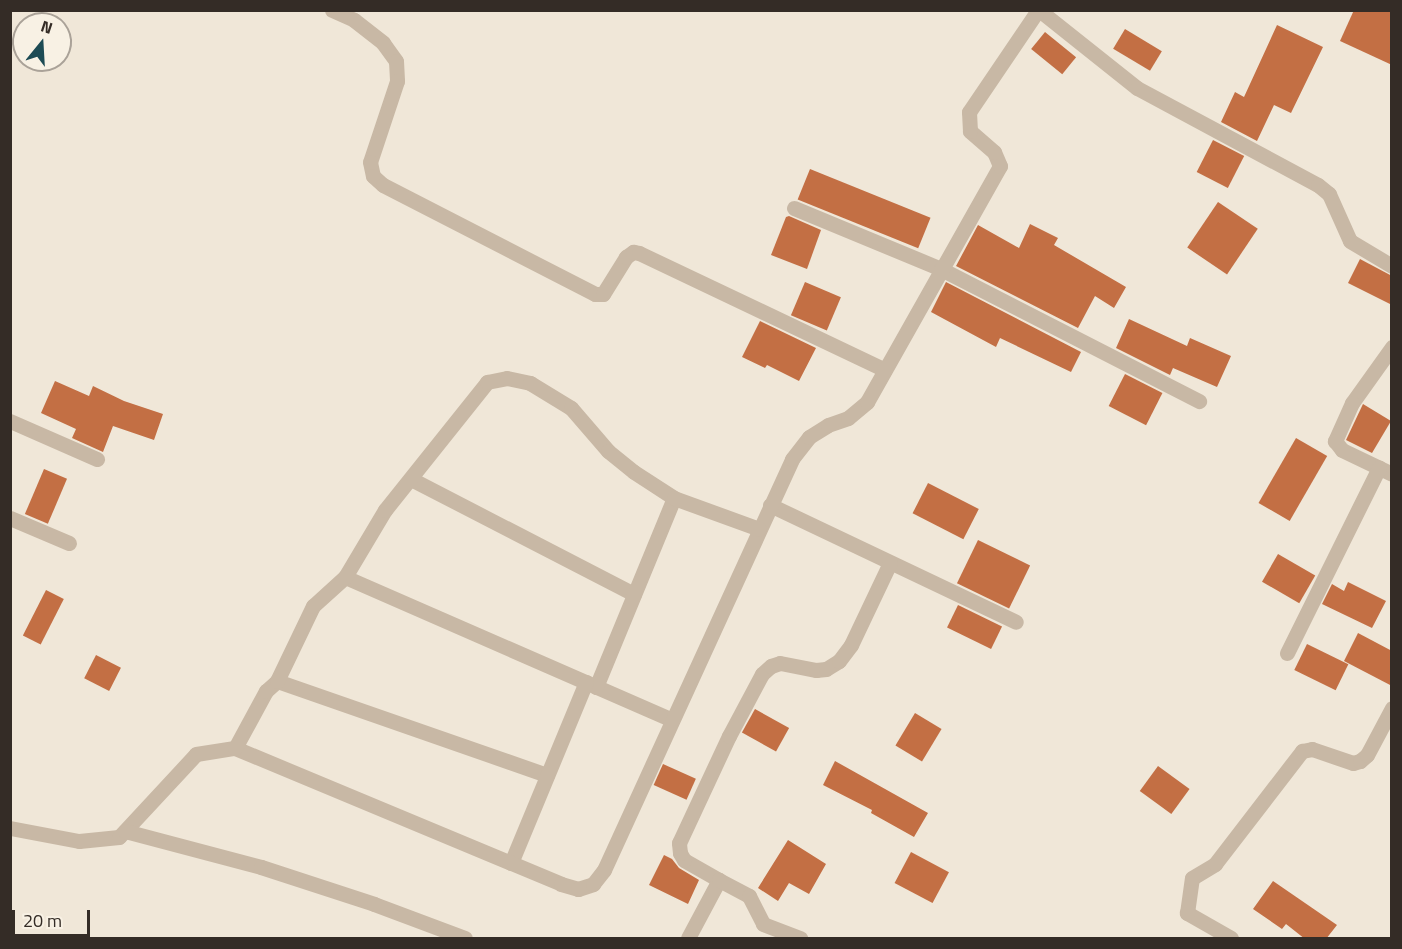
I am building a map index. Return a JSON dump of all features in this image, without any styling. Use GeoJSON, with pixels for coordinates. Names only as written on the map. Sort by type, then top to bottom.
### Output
{"type":"FeatureCollection","features":[{"type":"Feature","properties":{"kind":"street"},"geometry":{"type":"LineString","coordinates":[[332,10],[354,20],[383,43],[396,62],[397,81],[370,162],[373,176],[383,185],[595,294],[603,294],[626,257],[633,252],[639,253],[885,370]]}},
{"type":"Feature","properties":{"kind":"street"},"geometry":{"type":"LineString","coordinates":[[10,828],[79,841],[119,837],[196,754],[235,747],[578,889],[593,884],[604,870],[792,459],[809,437],[828,425],[848,418],[867,402],[1000,166],[994,153],[970,131],[969,112],[1039,10],[1137,88],[1318,185],[1329,194],[1350,241],[1392,266]]}},
{"type":"Feature","properties":{"kind":"street"},"geometry":{"type":"LineString","coordinates":[[794,208],[941,269],[1198,401]]}},
{"type":"Feature","properties":{"kind":"street"},"geometry":{"type":"LineString","coordinates":[[1287,653],[1386,471],[1342,450],[1335,441],[1352,403],[1392,347]]}},
{"type":"Feature","properties":{"kind":"street"},"geometry":{"type":"LineString","coordinates":[[235,747],[266,691],[277,681],[313,606],[345,577],[385,510],[487,382],[507,378],[530,383],[572,408],[608,451],[634,472],[674,498],[759,529]]}},
{"type":"Feature","properties":{"kind":"street"},"geometry":{"type":"LineString","coordinates":[[10,421],[97,459]]}},
{"type":"Feature","properties":{"kind":"street"},"geometry":{"type":"LineString","coordinates":[[411,479],[634,594]]}},
{"type":"Feature","properties":{"kind":"street"},"geometry":{"type":"LineString","coordinates":[[511,863],[547,775],[634,594],[674,498]]}},
{"type":"Feature","properties":{"kind":"street"},"geometry":{"type":"LineString","coordinates":[[770,505],[1016,622]]}},
{"type":"Feature","properties":{"kind":"street"},"geometry":{"type":"LineString","coordinates":[[10,518],[69,543]]}},
{"type":"Feature","properties":{"kind":"street"},"geometry":{"type":"LineString","coordinates":[[800,939],[763,924],[749,896],[684,860],[680,853],[679,843],[729,736],[762,674],[771,666],[780,663],[816,670],[826,669],[839,661],[851,645],[890,563]]}},
{"type":"Feature","properties":{"kind":"street"},"geometry":{"type":"LineString","coordinates":[[345,577],[672,720]]}},
{"type":"Feature","properties":{"kind":"street"},"geometry":{"type":"LineString","coordinates":[[277,681],[547,775]]}},
{"type":"Feature","properties":{"kind":"street"},"geometry":{"type":"LineString","coordinates":[[1231,939],[1187,913],[1192,878],[1215,864],[1302,751],[1312,749],[1353,764],[1360,761],[1367,755],[1392,708]]}},
{"type":"Feature","properties":{"kind":"street"},"geometry":{"type":"LineString","coordinates":[[125,831],[261,867],[374,904],[465,939]]}},
{"type":"Feature","properties":{"kind":"street"},"geometry":{"type":"LineString","coordinates":[[688,939],[719,880]]}},
{"type":"Feature","properties":{"kind":"building"},"geometry":{"type":"Polygon","coordinates":[[[1354,10],[1392,10],[1392,65],[1340,41],[1354,10]]]}},
{"type":"Feature","properties":{"kind":"building"},"geometry":{"type":"Polygon","coordinates":[[[1277,25],[1323,47],[1291,113],[1274,105],[1257,141],[1221,122],[1235,92],[1244,97],[1277,25]]]}},
{"type":"Feature","properties":{"kind":"building"},"geometry":{"type":"Polygon","coordinates":[[[1125,29],[1162,51],[1150,71],[1113,49],[1125,29]]]}},
{"type":"Feature","properties":{"kind":"building"},"geometry":{"type":"Polygon","coordinates":[[[1045,32],[1076,57],[1062,74],[1031,49],[1045,32]]]}},
{"type":"Feature","properties":{"kind":"building"},"geometry":{"type":"Polygon","coordinates":[[[1213,140],[1244,156],[1228,188],[1197,172],[1213,140]]]}},
{"type":"Feature","properties":{"kind":"building"},"geometry":{"type":"Polygon","coordinates":[[[810,169],[931,218],[918,248],[798,200],[810,169]]]}},
{"type":"Feature","properties":{"kind":"building"},"geometry":{"type":"Polygon","coordinates":[[[1218,202],[1258,229],[1227,274],[1187,248],[1218,202]]]}},
{"type":"Feature","properties":{"kind":"building"},"geometry":{"type":"Polygon","coordinates":[[[789,216],[821,230],[807,269],[771,255],[786,217],[789,216]]]}},
{"type":"Feature","properties":{"kind":"building"},"geometry":{"type":"Polygon","coordinates":[[[1030,224],[1058,238],[1054,245],[1126,287],[1114,308],[1095,296],[1078,328],[956,266],[978,225],[1019,248],[1030,224]]]}},
{"type":"Feature","properties":{"kind":"building"},"geometry":{"type":"Polygon","coordinates":[[[1360,259],[1392,276],[1392,305],[1348,283],[1360,259]]]}},
{"type":"Feature","properties":{"kind":"building"},"geometry":{"type":"Polygon","coordinates":[[[805,282],[841,297],[827,330],[791,315],[805,282]]]}},
{"type":"Feature","properties":{"kind":"building"},"geometry":{"type":"Polygon","coordinates":[[[946,282],[1081,352],[1071,372],[1000,338],[996,347],[931,312],[946,282]]]}},
{"type":"Feature","properties":{"kind":"building"},"geometry":{"type":"Polygon","coordinates":[[[1129,319],[1187,346],[1190,338],[1231,356],[1217,387],[1173,368],[1170,375],[1116,348],[1129,319]]]}},
{"type":"Feature","properties":{"kind":"building"},"geometry":{"type":"Polygon","coordinates":[[[760,321],[816,348],[799,381],[767,365],[765,368],[742,357],[760,321]]]}},
{"type":"Feature","properties":{"kind":"building"},"geometry":{"type":"Polygon","coordinates":[[[1125,374],[1162,393],[1146,425],[1109,406],[1125,374]]]}},
{"type":"Feature","properties":{"kind":"building"},"geometry":{"type":"Polygon","coordinates":[[[55,381],[89,396],[93,386],[124,401],[163,414],[154,440],[113,426],[103,452],[72,438],[76,429],[41,413],[55,381]]]}},
{"type":"Feature","properties":{"kind":"building"},"geometry":{"type":"Polygon","coordinates":[[[1363,404],[1391,421],[1372,453],[1346,440],[1363,404]]]}},
{"type":"Feature","properties":{"kind":"building"},"geometry":{"type":"Polygon","coordinates":[[[1296,438],[1327,456],[1290,521],[1258,503],[1296,438]]]}},
{"type":"Feature","properties":{"kind":"building"},"geometry":{"type":"Polygon","coordinates":[[[44,469],[67,479],[48,524],[25,514],[44,469]]]}},
{"type":"Feature","properties":{"kind":"building"},"geometry":{"type":"Polygon","coordinates":[[[928,483],[979,509],[963,539],[913,513],[928,483]]]}},
{"type":"Feature","properties":{"kind":"building"},"geometry":{"type":"Polygon","coordinates":[[[978,540],[1030,565],[1009,609],[957,583],[978,540]]]}},
{"type":"Feature","properties":{"kind":"building"},"geometry":{"type":"Polygon","coordinates":[[[1278,554],[1315,576],[1299,603],[1262,582],[1278,554]]]}},
{"type":"Feature","properties":{"kind":"building"},"geometry":{"type":"Polygon","coordinates":[[[1348,582],[1386,601],[1372,628],[1322,604],[1332,584],[1344,591],[1348,582]]]}},
{"type":"Feature","properties":{"kind":"building"},"geometry":{"type":"Polygon","coordinates":[[[46,590],[64,599],[41,645],[23,635],[46,590]]]}},
{"type":"Feature","properties":{"kind":"building"},"geometry":{"type":"Polygon","coordinates":[[[958,605],[1002,626],[991,649],[947,627],[958,605]]]}},
{"type":"Feature","properties":{"kind":"building"},"geometry":{"type":"Polygon","coordinates":[[[1358,633],[1392,651],[1392,686],[1344,661],[1358,633]]]}},
{"type":"Feature","properties":{"kind":"building"},"geometry":{"type":"Polygon","coordinates":[[[1307,644],[1348,664],[1336,690],[1294,670],[1307,644]]]}},
{"type":"Feature","properties":{"kind":"building"},"geometry":{"type":"Polygon","coordinates":[[[96,655],[121,668],[109,691],[84,678],[96,655]]]}},
{"type":"Feature","properties":{"kind":"building"},"geometry":{"type":"Polygon","coordinates":[[[755,709],[789,728],[776,752],[742,733],[755,709]]]}},
{"type":"Feature","properties":{"kind":"building"},"geometry":{"type":"Polygon","coordinates":[[[915,713],[942,729],[922,762],[895,746],[915,713]]]}},
{"type":"Feature","properties":{"kind":"building"},"geometry":{"type":"Polygon","coordinates":[[[835,761],[928,813],[914,837],[871,813],[872,810],[823,785],[835,761]]]}},
{"type":"Feature","properties":{"kind":"building"},"geometry":{"type":"Polygon","coordinates":[[[663,764],[696,779],[687,800],[654,785],[663,764]]]}},
{"type":"Feature","properties":{"kind":"building"},"geometry":{"type":"Polygon","coordinates":[[[1158,766],[1190,789],[1171,814],[1140,791],[1158,766]]]}},
{"type":"Feature","properties":{"kind":"building"},"geometry":{"type":"Polygon","coordinates":[[[788,840],[826,864],[809,894],[789,883],[778,901],[758,888],[788,840]]]}},
{"type":"Feature","properties":{"kind":"building"},"geometry":{"type":"Polygon","coordinates":[[[911,852],[949,872],[933,903],[895,883],[911,852]]]}},
{"type":"Feature","properties":{"kind":"building"},"geometry":{"type":"Polygon","coordinates":[[[664,855],[672,859],[679,868],[699,880],[688,904],[649,885],[664,855]]]}},
{"type":"Feature","properties":{"kind":"building"},"geometry":{"type":"Polygon","coordinates":[[[1273,881],[1337,925],[1326,939],[1305,939],[1286,924],[1282,929],[1253,909],[1273,881]]]}}]}
